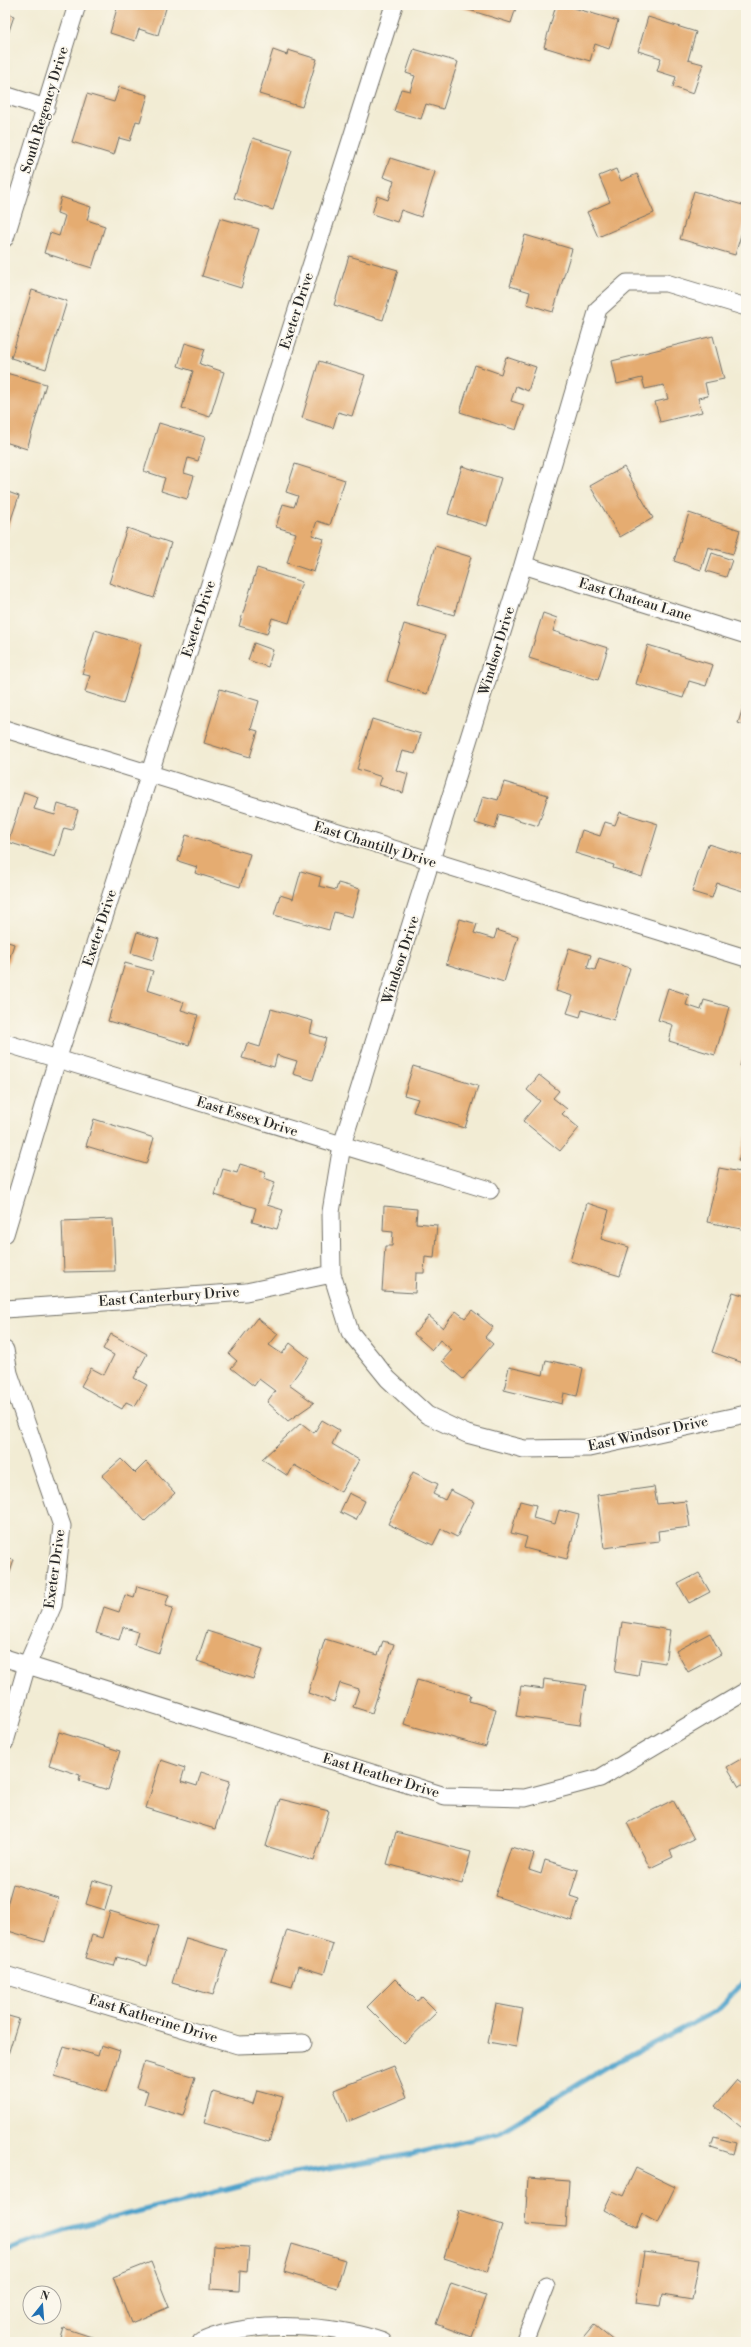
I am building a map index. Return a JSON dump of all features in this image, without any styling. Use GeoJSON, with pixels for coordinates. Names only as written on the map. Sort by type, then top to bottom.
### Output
{"type":"FeatureCollection","features":[{"type":"Feature","properties":{"kind":"street","name":"South Regency Drive"},"geometry":{"type":"LineString","coordinates":[[5,238],[77,5]]}},
{"type":"Feature","properties":{"kind":"street","name":"Exeter Drive"},"geometry":{"type":"LineString","coordinates":[[5,1234],[57,1060],[394,5]]}},
{"type":"Feature","properties":{"kind":"street"},"geometry":{"type":"LineString","coordinates":[[5,95],[46,108]]}},
{"type":"Feature","properties":{"kind":"street","name":"Windsor Drive"},"geometry":{"type":"LineString","coordinates":[[342,1145],[524,565],[598,309],[627,283],[666,283],[746,307]]}},
{"type":"Feature","properties":{"kind":"street","name":"East Chateau Lane"},"geometry":{"type":"LineString","coordinates":[[524,565],[746,635]]}},
{"type":"Feature","properties":{"kind":"street","name":"East Chantilly Drive"},"geometry":{"type":"LineString","coordinates":[[5,729],[746,958]]}},
{"type":"Feature","properties":{"kind":"street","name":"East Essex Drive"},"geometry":{"type":"LineString","coordinates":[[5,1043],[490,1190]]}},
{"type":"Feature","properties":{"kind":"street","name":"East Windsor Drive"},"geometry":{"type":"LineString","coordinates":[[342,1145],[331,1212],[332,1274],[350,1332],[388,1379],[427,1415],[467,1434],[524,1449],[589,1448],[746,1414]]}},
{"type":"Feature","properties":{"kind":"street","name":"East Canterbury Drive"},"geometry":{"type":"LineString","coordinates":[[5,1309],[246,1292],[332,1274]]}},
{"type":"Feature","properties":{"kind":"street","name":"Exeter Drive"},"geometry":{"type":"LineString","coordinates":[[5,1350],[9,1373],[62,1526],[53,1605],[27,1664],[5,1742]]}},
{"type":"Feature","properties":{"kind":"street","name":"East Heather Drive"},"geometry":{"type":"LineString","coordinates":[[5,1658],[444,1796],[525,1798],[600,1778],[746,1691]]}},
{"type":"Feature","properties":{"kind":"street","name":"East Katherine Drive"},"geometry":{"type":"LineString","coordinates":[[5,1975],[238,2045],[303,2043]]}},
{"type":"Feature","properties":{"kind":"street"},"geometry":{"type":"LineString","coordinates":[[524,2342],[546,2286]]}},
{"type":"Feature","properties":{"kind":"street"},"geometry":{"type":"LineString","coordinates":[[201,2342],[212,2337],[268,2326],[365,2335],[383,2342]]}},
{"type":"Feature","properties":{"kind":"building"},"geometry":{"type":"Polygon","coordinates":[[[118,5],[167,5],[158,35],[139,29],[135,41],[110,33],[118,5]]]}},
{"type":"Feature","properties":{"kind":"building"},"geometry":{"type":"Polygon","coordinates":[[[453,5],[517,5],[511,23],[453,5]]]}},
{"type":"Feature","properties":{"kind":"building"},"geometry":{"type":"Polygon","coordinates":[[[556,5],[564,5],[618,21],[609,49],[595,44],[590,61],[544,47],[556,5]]]}},
{"type":"Feature","properties":{"kind":"building"},"geometry":{"type":"Polygon","coordinates":[[[5,13],[14,16],[5,43],[5,13]]]}},
{"type":"Feature","properties":{"kind":"building"},"geometry":{"type":"Polygon","coordinates":[[[648,17],[696,32],[688,60],[703,64],[693,94],[673,87],[676,77],[657,71],[661,58],[638,51],[648,17]]]}},
{"type":"Feature","properties":{"kind":"building"},"geometry":{"type":"Polygon","coordinates":[[[414,49],[458,62],[443,109],[426,104],[421,119],[394,111],[401,89],[410,91],[415,76],[406,73],[414,49]]]}},
{"type":"Feature","properties":{"kind":"building"},"geometry":{"type":"Polygon","coordinates":[[[273,50],[287,55],[288,50],[317,59],[302,107],[259,94],[273,50]]]}},
{"type":"Feature","properties":{"kind":"building"},"geometry":{"type":"Polygon","coordinates":[[[119,87],[148,95],[140,122],[136,121],[130,141],[119,138],[114,155],[72,142],[87,94],[114,102],[119,87]]]}},
{"type":"Feature","properties":{"kind":"building"},"geometry":{"type":"Polygon","coordinates":[[[253,138],[292,150],[273,210],[234,198],[253,138]]]}},
{"type":"Feature","properties":{"kind":"building"},"geometry":{"type":"Polygon","coordinates":[[[390,158],[435,172],[421,217],[401,210],[397,222],[372,214],[377,196],[388,200],[394,181],[383,177],[390,158]]]}},
{"type":"Feature","properties":{"kind":"building"},"geometry":{"type":"Polygon","coordinates":[[[616,169],[621,181],[637,174],[654,213],[598,237],[587,212],[610,202],[599,176],[616,169]]]}},
{"type":"Feature","properties":{"kind":"building"},"geometry":{"type":"Polygon","coordinates":[[[694,191],[746,206],[746,218],[735,255],[680,239],[694,191]]]}},
{"type":"Feature","properties":{"kind":"building"},"geometry":{"type":"Polygon","coordinates":[[[61,197],[91,207],[87,220],[105,226],[92,268],[44,253],[50,233],[59,236],[65,216],[57,213],[61,197]]]}},
{"type":"Feature","properties":{"kind":"building"},"geometry":{"type":"Polygon","coordinates":[[[220,218],[259,229],[241,288],[202,276],[220,218]]]}},
{"type":"Feature","properties":{"kind":"building"},"geometry":{"type":"Polygon","coordinates":[[[525,235],[572,249],[553,312],[527,304],[530,292],[510,286],[525,235]]]}},
{"type":"Feature","properties":{"kind":"building"},"geometry":{"type":"Polygon","coordinates":[[[349,256],[398,270],[383,320],[334,305],[349,256]]]}},
{"type":"Feature","properties":{"kind":"building"},"geometry":{"type":"Polygon","coordinates":[[[32,290],[67,301],[46,369],[11,358],[32,290]]]}},
{"type":"Feature","properties":{"kind":"building"},"geometry":{"type":"Polygon","coordinates":[[[713,336],[724,379],[705,383],[708,396],[698,398],[702,412],[660,422],[655,402],[668,399],[664,385],[645,389],[642,378],[617,384],[612,361],[713,336]]]}},
{"type":"Feature","properties":{"kind":"building"},"geometry":{"type":"Polygon","coordinates":[[[185,343],[205,349],[200,364],[224,372],[210,417],[182,408],[193,371],[178,366],[185,343]]]}},
{"type":"Feature","properties":{"kind":"building"},"geometry":{"type":"Polygon","coordinates":[[[506,357],[536,367],[528,391],[516,386],[511,401],[524,405],[516,430],[460,412],[475,365],[501,374],[506,357]]]}},
{"type":"Feature","properties":{"kind":"building"},"geometry":{"type":"Polygon","coordinates":[[[319,361],[365,375],[352,416],[338,412],[333,428],[302,418],[319,361]]]}},
{"type":"Feature","properties":{"kind":"building"},"geometry":{"type":"Polygon","coordinates":[[[6,373],[46,384],[27,449],[5,442],[6,373]]]}},
{"type":"Feature","properties":{"kind":"building"},"geometry":{"type":"Polygon","coordinates":[[[159,423],[205,437],[198,461],[188,458],[184,473],[194,476],[187,499],[161,491],[165,478],[144,471],[159,423]]]}},
{"type":"Feature","properties":{"kind":"building"},"geometry":{"type":"Polygon","coordinates":[[[295,464],[345,480],[330,525],[317,521],[312,535],[324,539],[314,572],[287,563],[296,533],[276,527],[283,504],[294,507],[298,496],[286,492],[295,464]]]}},
{"type":"Feature","properties":{"kind":"building"},"geometry":{"type":"Polygon","coordinates":[[[462,466],[501,478],[487,526],[448,514],[462,466]]]}},
{"type":"Feature","properties":{"kind":"building"},"geometry":{"type":"Polygon","coordinates":[[[624,467],[653,518],[620,537],[590,486],[624,467]]]}},
{"type":"Feature","properties":{"kind":"building"},"geometry":{"type":"Polygon","coordinates":[[[5,491],[19,496],[5,537],[5,491]]]}},
{"type":"Feature","properties":{"kind":"building"},"geometry":{"type":"Polygon","coordinates":[[[689,513],[740,530],[733,554],[708,547],[701,570],[674,561],[689,513]]]}},
{"type":"Feature","properties":{"kind":"building"},"geometry":{"type":"Polygon","coordinates":[[[127,528],[171,543],[154,598],[109,583],[127,528]]]}},
{"type":"Feature","properties":{"kind":"building"},"geometry":{"type":"Polygon","coordinates":[[[435,546],[471,557],[454,615],[417,604],[435,546]]]}},
{"type":"Feature","properties":{"kind":"building"},"geometry":{"type":"Polygon","coordinates":[[[712,553],[732,560],[726,577],[706,571],[712,553]]]}},
{"type":"Feature","properties":{"kind":"building"},"geometry":{"type":"Polygon","coordinates":[[[257,568],[302,582],[289,623],[272,618],[267,634],[239,626],[257,568]]]}},
{"type":"Feature","properties":{"kind":"building"},"geometry":{"type":"Polygon","coordinates":[[[543,613],[557,618],[553,631],[608,648],[598,680],[529,658],[543,613]]]}},
{"type":"Feature","properties":{"kind":"building"},"geometry":{"type":"Polygon","coordinates":[[[404,624],[445,636],[427,694],[387,681],[404,624]]]}},
{"type":"Feature","properties":{"kind":"building"},"geometry":{"type":"Polygon","coordinates":[[[95,630],[141,644],[123,704],[85,692],[90,676],[82,674],[95,630]]]}},
{"type":"Feature","properties":{"kind":"building"},"geometry":{"type":"Polygon","coordinates":[[[254,643],[273,650],[268,667],[248,660],[254,643]]]}},
{"type":"Feature","properties":{"kind":"building"},"geometry":{"type":"Polygon","coordinates":[[[648,645],[713,665],[706,686],[689,681],[683,698],[636,684],[648,645]]]}},
{"type":"Feature","properties":{"kind":"building"},"geometry":{"type":"Polygon","coordinates":[[[220,689],[259,701],[251,729],[258,731],[250,757],[204,743],[220,689]]]}},
{"type":"Feature","properties":{"kind":"building"},"geometry":{"type":"Polygon","coordinates":[[[746,698],[746,726],[738,723],[746,698]]]}},
{"type":"Feature","properties":{"kind":"building"},"geometry":{"type":"Polygon","coordinates":[[[372,719],[421,734],[415,754],[402,751],[396,770],[408,774],[403,793],[379,785],[382,777],[357,769],[372,719]]]}},
{"type":"Feature","properties":{"kind":"building"},"geometry":{"type":"Polygon","coordinates":[[[504,782],[548,795],[538,826],[499,814],[495,829],[475,823],[483,796],[498,800],[504,782]]]}},
{"type":"Feature","properties":{"kind":"building"},"geometry":{"type":"Polygon","coordinates":[[[24,792],[38,797],[34,809],[55,815],[58,804],[78,810],[72,830],[64,828],[55,857],[8,842],[24,792]]]}},
{"type":"Feature","properties":{"kind":"building"},"geometry":{"type":"Polygon","coordinates":[[[620,812],[658,824],[642,877],[613,868],[614,865],[575,853],[582,830],[600,836],[605,822],[615,825],[620,812]]]}},
{"type":"Feature","properties":{"kind":"building"},"geometry":{"type":"Polygon","coordinates":[[[186,835],[250,854],[240,887],[195,873],[197,867],[178,861],[186,835]]]}},
{"type":"Feature","properties":{"kind":"building"},"geometry":{"type":"Polygon","coordinates":[[[708,844],[746,856],[746,892],[717,883],[712,898],[692,892],[708,844]]]}},
{"type":"Feature","properties":{"kind":"building"},"geometry":{"type":"Polygon","coordinates":[[[301,871],[321,877],[319,886],[336,890],[338,883],[360,889],[352,917],[334,912],[329,930],[274,915],[280,895],[293,899],[301,871]]]}},
{"type":"Feature","properties":{"kind":"building"},"geometry":{"type":"Polygon","coordinates":[[[460,919],[477,924],[474,933],[494,939],[497,930],[518,937],[504,982],[446,964],[460,919]]]}},
{"type":"Feature","properties":{"kind":"building"},"geometry":{"type":"Polygon","coordinates":[[[137,932],[159,939],[153,960],[131,953],[137,932]]]}},
{"type":"Feature","properties":{"kind":"building"},"geometry":{"type":"Polygon","coordinates":[[[5,941],[14,944],[5,973],[5,941]]]}},
{"type":"Feature","properties":{"kind":"building"},"geometry":{"type":"Polygon","coordinates":[[[569,948],[591,955],[587,968],[595,970],[599,958],[630,968],[614,1020],[582,1010],[580,1017],[567,1013],[573,996],[556,991],[569,948]]]}},
{"type":"Feature","properties":{"kind":"building"},"geometry":{"type":"Polygon","coordinates":[[[125,963],[153,971],[147,990],[184,1002],[181,1010],[198,1015],[189,1045],[108,1021],[125,963]]]}},
{"type":"Feature","properties":{"kind":"building"},"geometry":{"type":"Polygon","coordinates":[[[668,988],[689,995],[686,1005],[701,1010],[704,1000],[729,1007],[715,1055],[669,1041],[673,1025],[658,1020],[668,988]]]}},
{"type":"Feature","properties":{"kind":"building"},"geometry":{"type":"Polygon","coordinates":[[[271,1009],[313,1021],[310,1033],[326,1038],[313,1080],[293,1074],[297,1061],[277,1055],[274,1067],[242,1058],[247,1043],[260,1047],[271,1009]]]}},
{"type":"Feature","properties":{"kind":"building"},"geometry":{"type":"Polygon","coordinates":[[[746,1046],[746,1068],[740,1066],[746,1046]]]}},
{"type":"Feature","properties":{"kind":"building"},"geometry":{"type":"Polygon","coordinates":[[[413,1066],[478,1086],[465,1128],[413,1112],[418,1099],[404,1095],[413,1066]]]}},
{"type":"Feature","properties":{"kind":"building"},"geometry":{"type":"Polygon","coordinates":[[[539,1075],[559,1091],[553,1098],[567,1109],[562,1114],[579,1128],[560,1151],[523,1121],[540,1101],[527,1090],[539,1075]]]}},
{"type":"Feature","properties":{"kind":"building"},"geometry":{"type":"Polygon","coordinates":[[[94,1119],[154,1138],[146,1164],[86,1146],[94,1119]]]}},
{"type":"Feature","properties":{"kind":"building"},"geometry":{"type":"Polygon","coordinates":[[[746,1136],[746,1163],[738,1161],[746,1136]]]}},
{"type":"Feature","properties":{"kind":"building"},"geometry":{"type":"Polygon","coordinates":[[[240,1164],[266,1172],[264,1178],[275,1182],[267,1205],[283,1210],[277,1229],[252,1222],[256,1208],[215,1195],[223,1169],[237,1173],[240,1164]]]}},
{"type":"Feature","properties":{"kind":"building"},"geometry":{"type":"Polygon","coordinates":[[[719,1168],[746,1173],[746,1230],[707,1222],[719,1168]]]}},
{"type":"Feature","properties":{"kind":"building"},"geometry":{"type":"Polygon","coordinates":[[[587,1203],[609,1210],[601,1239],[629,1247],[620,1276],[570,1261],[587,1203]]]}},
{"type":"Feature","properties":{"kind":"building"},"geometry":{"type":"Polygon","coordinates":[[[384,1206],[417,1209],[416,1223],[437,1225],[434,1258],[425,1257],[424,1273],[416,1273],[415,1293],[382,1291],[385,1246],[392,1246],[393,1232],[383,1231],[384,1206]]]}},
{"type":"Feature","properties":{"kind":"building"},"geometry":{"type":"Polygon","coordinates":[[[113,1219],[115,1271],[64,1272],[62,1221],[113,1219]]]}},
{"type":"Feature","properties":{"kind":"building"},"geometry":{"type":"Polygon","coordinates":[[[733,1292],[746,1296],[746,1364],[712,1352],[733,1292]]]}},
{"type":"Feature","properties":{"kind":"building"},"geometry":{"type":"Polygon","coordinates":[[[472,1310],[493,1327],[485,1337],[493,1344],[463,1379],[442,1361],[452,1350],[440,1340],[432,1350],[414,1334],[429,1316],[443,1328],[456,1311],[465,1318],[472,1310]]]}},
{"type":"Feature","properties":{"kind":"building"},"geometry":{"type":"Polygon","coordinates":[[[257,1318],[278,1334],[269,1345],[282,1354],[290,1343],[309,1358],[289,1385],[314,1403],[288,1421],[267,1402],[275,1391],[259,1379],[254,1386],[231,1368],[237,1361],[229,1354],[257,1318]]]}},
{"type":"Feature","properties":{"kind":"building"},"geometry":{"type":"Polygon","coordinates":[[[111,1334],[147,1354],[134,1378],[147,1385],[135,1406],[126,1402],[122,1409],[81,1386],[91,1368],[104,1375],[114,1355],[103,1349],[111,1334]]]}},
{"type":"Feature","properties":{"kind":"building"},"geometry":{"type":"Polygon","coordinates":[[[546,1360],[583,1368],[577,1396],[564,1393],[562,1404],[504,1390],[509,1367],[543,1375],[546,1360]]]}},
{"type":"Feature","properties":{"kind":"building"},"geometry":{"type":"Polygon","coordinates":[[[322,1420],[339,1430],[332,1444],[359,1460],[341,1492],[294,1465],[288,1476],[262,1459],[301,1423],[314,1433],[322,1420]]]}},
{"type":"Feature","properties":{"kind":"building"},"geometry":{"type":"Polygon","coordinates":[[[121,1459],[135,1473],[146,1462],[175,1493],[145,1521],[102,1476],[121,1459]]]}},
{"type":"Feature","properties":{"kind":"building"},"geometry":{"type":"Polygon","coordinates":[[[413,1472],[438,1484],[433,1494],[445,1500],[450,1490],[474,1502],[457,1537],[441,1529],[433,1545],[388,1524],[413,1472]]]}},
{"type":"Feature","properties":{"kind":"building"},"geometry":{"type":"Polygon","coordinates":[[[654,1487],[657,1504],[686,1501],[690,1527],[658,1531],[659,1541],[604,1548],[597,1495],[654,1487]]]}},
{"type":"Feature","properties":{"kind":"building"},"geometry":{"type":"Polygon","coordinates":[[[349,1493],[365,1501],[356,1520],[340,1512],[349,1493]]]}},
{"type":"Feature","properties":{"kind":"building"},"geometry":{"type":"Polygon","coordinates":[[[520,1501],[536,1505],[533,1518],[555,1524],[559,1510],[579,1515],[567,1559],[524,1548],[527,1537],[511,1533],[520,1501]]]}},
{"type":"Feature","properties":{"kind":"building"},"geometry":{"type":"Polygon","coordinates":[[[5,1558],[14,1560],[5,1588],[5,1558]]]}},
{"type":"Feature","properties":{"kind":"building"},"geometry":{"type":"Polygon","coordinates":[[[699,1573],[710,1592],[689,1603],[678,1584],[699,1573]]]}},
{"type":"Feature","properties":{"kind":"building"},"geometry":{"type":"Polygon","coordinates":[[[137,1586],[169,1595],[165,1606],[173,1608],[159,1653],[134,1645],[138,1632],[123,1627],[119,1640],[96,1633],[104,1607],[119,1612],[125,1595],[134,1598],[137,1586]]]}},
{"type":"Feature","properties":{"kind":"building"},"geometry":{"type":"Polygon","coordinates":[[[622,1622],[670,1630],[665,1663],[641,1659],[638,1676],[615,1672],[622,1622]]]}},
{"type":"Feature","properties":{"kind":"building"},"geometry":{"type":"Polygon","coordinates":[[[207,1631],[263,1649],[253,1679],[197,1661],[207,1631]]]}},
{"type":"Feature","properties":{"kind":"building"},"geometry":{"type":"Polygon","coordinates":[[[710,1633],[721,1654],[688,1672],[676,1651],[710,1633]]]}},
{"type":"Feature","properties":{"kind":"building"},"geometry":{"type":"Polygon","coordinates":[[[325,1639],[378,1655],[383,1641],[394,1644],[372,1713],[353,1707],[359,1689],[340,1683],[334,1702],[308,1693],[325,1639]]]}},
{"type":"Feature","properties":{"kind":"building"},"geometry":{"type":"Polygon","coordinates":[[[544,1679],[586,1685],[580,1725],[516,1716],[521,1686],[543,1689],[544,1679]]]}},
{"type":"Feature","properties":{"kind":"building"},"geometry":{"type":"Polygon","coordinates":[[[417,1680],[471,1695],[469,1701],[496,1709],[486,1747],[404,1724],[417,1680]]]}},
{"type":"Feature","properties":{"kind":"building"},"geometry":{"type":"Polygon","coordinates":[[[59,1732],[120,1751],[108,1790],[79,1781],[80,1775],[49,1765],[59,1732]]]}},
{"type":"Feature","properties":{"kind":"building"},"geometry":{"type":"Polygon","coordinates":[[[746,1756],[746,1782],[739,1787],[727,1767],[746,1756]]]}},
{"type":"Feature","properties":{"kind":"building"},"geometry":{"type":"Polygon","coordinates":[[[161,1760],[185,1768],[181,1781],[197,1786],[201,1772],[230,1781],[215,1829],[146,1808],[161,1760]]]}},
{"type":"Feature","properties":{"kind":"building"},"geometry":{"type":"Polygon","coordinates":[[[280,1799],[329,1811],[314,1861],[266,1846],[280,1799]]]}},
{"type":"Feature","properties":{"kind":"building"},"geometry":{"type":"Polygon","coordinates":[[[673,1800],[694,1839],[670,1851],[673,1857],[650,1868],[627,1823],[673,1800]]]}},
{"type":"Feature","properties":{"kind":"building"},"geometry":{"type":"Polygon","coordinates":[[[396,1832],[471,1852],[462,1884],[387,1864],[396,1832]]]}},
{"type":"Feature","properties":{"kind":"building"},"geometry":{"type":"Polygon","coordinates":[[[511,1847],[534,1854],[529,1870],[541,1874],[545,1860],[578,1870],[570,1896],[579,1899],[572,1921],[495,1896],[511,1847]]]}},
{"type":"Feature","properties":{"kind":"building"},"geometry":{"type":"Polygon","coordinates":[[[93,1880],[112,1886],[105,1910],[86,1904],[93,1880]]]}},
{"type":"Feature","properties":{"kind":"building"},"geometry":{"type":"Polygon","coordinates":[[[13,1884],[58,1898],[45,1942],[5,1930],[5,1912],[13,1884]]]}},
{"type":"Feature","properties":{"kind":"building"},"geometry":{"type":"Polygon","coordinates":[[[110,1911],[159,1926],[147,1966],[117,1957],[114,1966],[85,1958],[92,1935],[102,1938],[110,1911]]]}},
{"type":"Feature","properties":{"kind":"building"},"geometry":{"type":"Polygon","coordinates":[[[287,1930],[333,1944],[324,1974],[298,1966],[292,1987],[271,1981],[287,1930]]]}},
{"type":"Feature","properties":{"kind":"building"},"geometry":{"type":"Polygon","coordinates":[[[186,1938],[227,1950],[213,1995],[172,1983],[186,1938]]]}},
{"type":"Feature","properties":{"kind":"building"},"geometry":{"type":"Polygon","coordinates":[[[395,1979],[417,2001],[422,1997],[437,2012],[404,2044],[367,2007],[395,1979]]]}},
{"type":"Feature","properties":{"kind":"building"},"geometry":{"type":"Polygon","coordinates":[[[496,2004],[523,2009],[516,2047],[488,2042],[496,2004]]]}},
{"type":"Feature","properties":{"kind":"building"},"geometry":{"type":"Polygon","coordinates":[[[5,2015],[19,2019],[5,2064],[5,2015]]]}},
{"type":"Feature","properties":{"kind":"building"},"geometry":{"type":"Polygon","coordinates":[[[101,2045],[120,2051],[107,2092],[55,2076],[64,2046],[98,2056],[101,2045]]]}},
{"type":"Feature","properties":{"kind":"building"},"geometry":{"type":"Polygon","coordinates":[[[144,2062],[195,2077],[183,2116],[144,2104],[148,2091],[136,2088],[144,2062]]]}},
{"type":"Feature","properties":{"kind":"building"},"geometry":{"type":"Polygon","coordinates":[[[394,2066],[407,2097],[347,2122],[334,2090],[394,2066]]]}},
{"type":"Feature","properties":{"kind":"building"},"geometry":{"type":"Polygon","coordinates":[[[737,2080],[746,2087],[746,2131],[715,2106],[737,2080]]]}},
{"type":"Feature","properties":{"kind":"building"},"geometry":{"type":"Polygon","coordinates":[[[257,2090],[283,2097],[269,2142],[204,2123],[213,2092],[253,2104],[257,2090]]]}},
{"type":"Feature","properties":{"kind":"building"},"geometry":{"type":"Polygon","coordinates":[[[714,2137],[736,2143],[733,2154],[711,2147],[714,2137]]]}},
{"type":"Feature","properties":{"kind":"building"},"geometry":{"type":"Polygon","coordinates":[[[636,2168],[675,2187],[658,2222],[643,2214],[637,2227],[604,2210],[613,2191],[623,2196],[636,2168]]]}},
{"type":"Feature","properties":{"kind":"building"},"geometry":{"type":"Polygon","coordinates":[[[528,2178],[569,2181],[566,2227],[525,2224],[528,2178]]]}},
{"type":"Feature","properties":{"kind":"building"},"geometry":{"type":"Polygon","coordinates":[[[459,2211],[502,2225],[487,2272],[444,2258],[459,2211]]]}},
{"type":"Feature","properties":{"kind":"building"},"geometry":{"type":"Polygon","coordinates":[[[292,2244],[345,2260],[337,2288],[284,2272],[292,2244]]]}},
{"type":"Feature","properties":{"kind":"building"},"geometry":{"type":"Polygon","coordinates":[[[213,2245],[249,2247],[247,2272],[240,2271],[239,2291],[211,2289],[213,2245]]]}},
{"type":"Feature","properties":{"kind":"building"},"geometry":{"type":"Polygon","coordinates":[[[644,2252],[699,2260],[692,2300],[662,2295],[660,2306],[636,2303],[644,2252]]]}},
{"type":"Feature","properties":{"kind":"building"},"geometry":{"type":"Polygon","coordinates":[[[151,2262],[169,2307],[131,2323],[113,2277],[151,2262]]]}},
{"type":"Feature","properties":{"kind":"building"},"geometry":{"type":"Polygon","coordinates":[[[451,2283],[486,2295],[471,2337],[436,2324],[451,2283]]]}},
{"type":"Feature","properties":{"kind":"building"},"geometry":{"type":"Polygon","coordinates":[[[594,2325],[615,2342],[580,2342],[594,2325]]]}},
{"type":"Feature","properties":{"kind":"building"},"geometry":{"type":"Polygon","coordinates":[[[64,2328],[107,2342],[60,2342],[64,2328]]]}},
{"type":"Feature","properties":{"kind":"waterway"},"geometry":{"type":"LineString","coordinates":[[5,2251],[68,2229],[275,2177],[413,2154],[498,2133],[607,2067],[716,2011],[746,1980]]}}]}
